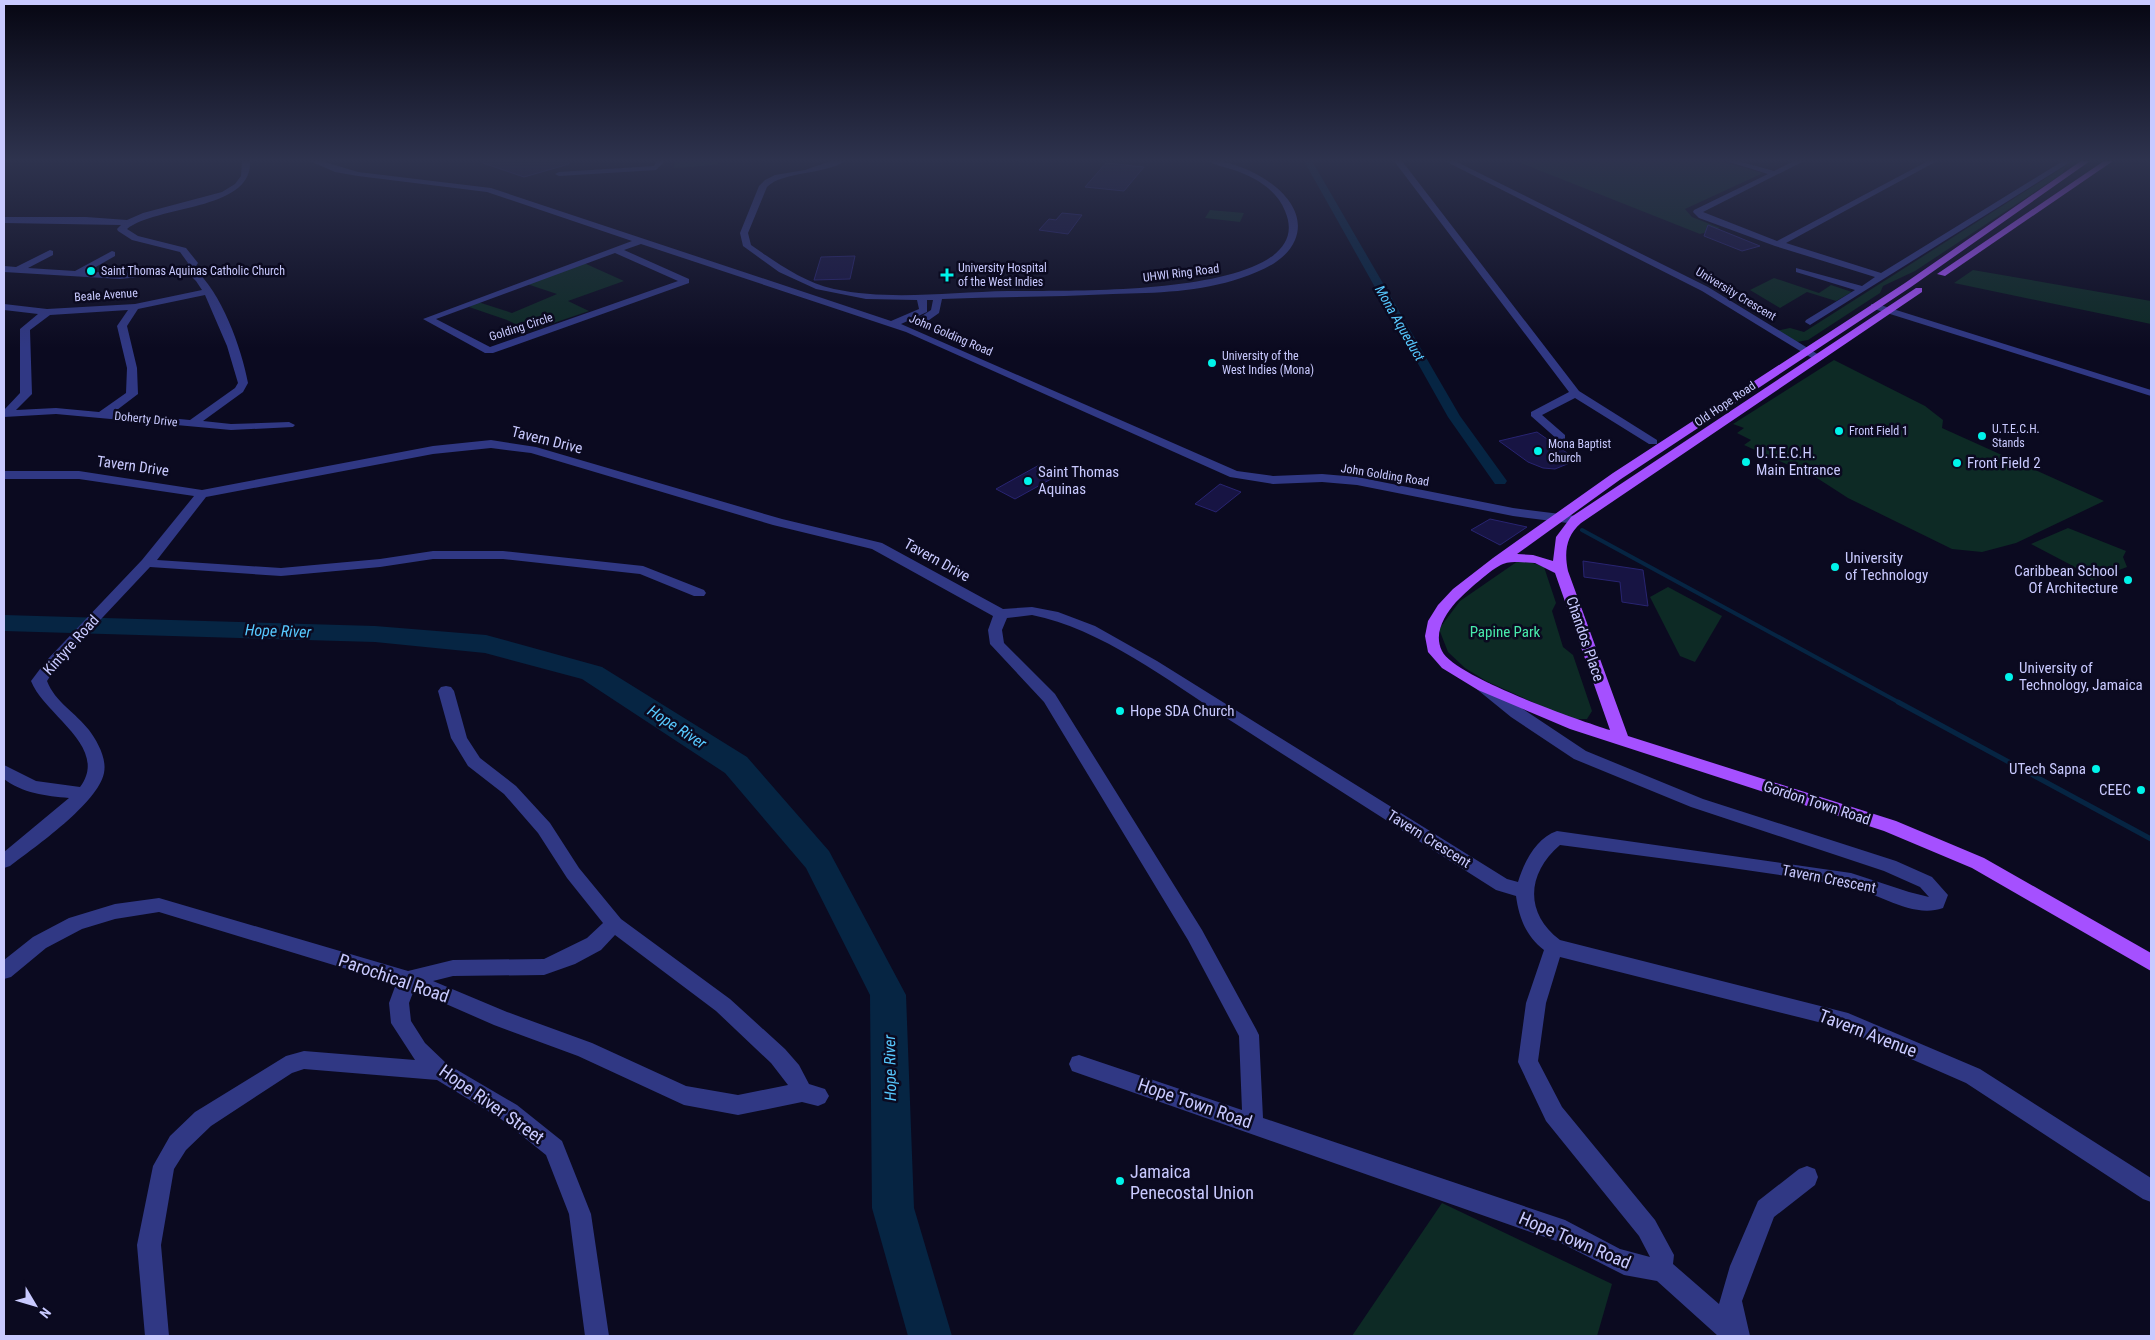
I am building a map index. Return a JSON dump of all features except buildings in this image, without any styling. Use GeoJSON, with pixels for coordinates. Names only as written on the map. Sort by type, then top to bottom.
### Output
{"type":"FeatureCollection","features":[{"type":"Feature","properties":{"kind":"main road","name":"Old Hope Road"},"geometry":{"type":"LineString","coordinates":[[1467,678],[1447,666],[1435,652],[1432,636],[1435,620],[1458,592],[1558,518],[1805,351],[1908,285],[1996,224]]}},
{"type":"Feature","properties":{"kind":"main road","name":"Old Hope Road"},"geometry":{"type":"LineString","coordinates":[[1561,540],[1576,520],[1820,358],[2017,224]]}},
{"type":"Feature","properties":{"kind":"main road","name":"Chandos Place"},"geometry":{"type":"LineString","coordinates":[[1561,540],[1558,556],[1562,571],[1620,737]]}},
{"type":"Feature","properties":{"kind":"main road"},"geometry":{"type":"LineString","coordinates":[[1498,561],[1530,557],[1547,561],[1562,571]]}},
{"type":"Feature","properties":{"kind":"main road","name":"Gordon Town Road"},"geometry":{"type":"LineString","coordinates":[[1467,678],[1548,715],[1890,826],[1978,863],[2016,883],[2151,963]]}},
{"type":"Feature","properties":{"kind":"street"},"geometry":{"type":"LineString","coordinates":[[127,224],[121,229],[135,238],[183,250],[192,263],[189,269]]}},
{"type":"Feature","properties":{"kind":"street","name":"John Golding Road"},"geometry":{"type":"LineString","coordinates":[[590,224],[910,330],[1234,474],[1273,480],[1322,478],[1357,481],[1513,512],[1576,520]]}},
{"type":"Feature","properties":{"kind":"street","name":"UHWI Ring Road"},"geometry":{"type":"LineString","coordinates":[[748,224],[744,233],[747,246],[787,276],[847,294],[921,296],[1132,291],[1172,288],[1226,280],[1272,260],[1285,249],[1292,236],[1294,224]]}},
{"type":"Feature","properties":{"kind":"street"},"geometry":{"type":"LineString","coordinates":[[1446,224],[1575,393],[1653,442]]}},
{"type":"Feature","properties":{"kind":"street","name":"University Crescent"},"geometry":{"type":"LineString","coordinates":[[1574,224],[1705,289],[1805,351],[1820,358]]}},
{"type":"Feature","properties":{"kind":"street"},"geometry":{"type":"LineString","coordinates":[[1722,224],[1778,244],[1883,277]]}},
{"type":"Feature","properties":{"kind":"street"},"geometry":{"type":"LineString","coordinates":[[1778,244],[1816,224]]}},
{"type":"Feature","properties":{"kind":"street"},"geometry":{"type":"LineString","coordinates":[[1810,322],[1968,224]]}},
{"type":"Feature","properties":{"kind":"street","name":"Golding Circle"},"geometry":{"type":"LineString","coordinates":[[616,250],[686,281],[489,351],[428,319],[640,240]]}},
{"type":"Feature","properties":{"kind":"street"},"geometry":{"type":"LineString","coordinates":[[19,269],[50,253]]}},
{"type":"Feature","properties":{"kind":"street"},"geometry":{"type":"LineString","coordinates":[[77,274],[112,254]]}},
{"type":"Feature","properties":{"kind":"street"},"geometry":{"type":"LineString","coordinates":[[4,269],[134,276],[189,269],[200,278],[225,328],[243,384],[239,390],[191,424]]}},
{"type":"Feature","properties":{"kind":"street"},"geometry":{"type":"LineString","coordinates":[[1799,270],[1863,290]]}},
{"type":"Feature","properties":{"kind":"street","name":"Beale Avenue"},"geometry":{"type":"LineString","coordinates":[[4,307],[48,312],[135,307],[208,292]]}},
{"type":"Feature","properties":{"kind":"street"},"geometry":{"type":"LineString","coordinates":[[892,324],[924,310],[921,296]]}},
{"type":"Feature","properties":{"kind":"street"},"geometry":{"type":"LineString","coordinates":[[910,330],[936,311],[938,300],[936,296]]}},
{"type":"Feature","properties":{"kind":"street"},"geometry":{"type":"LineString","coordinates":[[1874,306],[2151,393]]}},
{"type":"Feature","properties":{"kind":"street"},"geometry":{"type":"LineString","coordinates":[[102,415],[132,394],[132,368],[122,326],[135,307]]}},
{"type":"Feature","properties":{"kind":"street"},"geometry":{"type":"LineString","coordinates":[[5,414],[26,394],[25,329],[48,312]]}},
{"type":"Feature","properties":{"kind":"street"},"geometry":{"type":"LineString","coordinates":[[1561,437],[1535,414],[1575,393]]}},
{"type":"Feature","properties":{"kind":"street","name":"Doherty Drive"},"geometry":{"type":"LineString","coordinates":[[5,414],[56,412],[231,427],[289,425]]}},
{"type":"Feature","properties":{"kind":"street","name":"Tavern Drive"},"geometry":{"type":"LineString","coordinates":[[4,475],[79,475],[202,494],[432,450],[490,444],[532,450],[778,522],[877,546],[1001,614]]}},
{"type":"Feature","properties":{"kind":"street","name":"Kintyre Road"},"geometry":{"type":"LineString","coordinates":[[4,861],[85,794],[96,773],[92,747],[77,726],[42,693],[39,681],[50,664],[147,563],[202,494]]}},
{"type":"Feature","properties":{"kind":"street"},"geometry":{"type":"LineString","coordinates":[[147,563],[281,572],[433,556],[503,555],[643,570],[698,593]]}},
{"type":"Feature","properties":{"kind":"street","name":"Tavern Crescent"},"geometry":{"type":"LineString","coordinates":[[1001,614],[1032,611],[1053,615],[1090,629],[1152,664],[1502,885],[1524,891],[1532,863],[1541,850],[1557,838],[1868,883],[1930,906],[1937,904],[1939,895],[1926,882],[1890,866],[1697,803],[1580,755],[1517,713],[1483,686]]}},
{"type":"Feature","properties":{"kind":"street"},"geometry":{"type":"LineString","coordinates":[[1001,614],[995,630],[997,644],[1050,698],[1196,934],[1249,1035],[1252,1123]]}},
{"type":"Feature","properties":{"kind":"street"},"geometry":{"type":"LineString","coordinates":[[408,979],[453,968],[544,966],[568,958],[594,944],[614,924],[573,873],[544,828],[510,790],[474,762],[459,738],[446,691]]}},
{"type":"Feature","properties":{"kind":"street"},"geometry":{"type":"LineString","coordinates":[[4,771],[24,784],[41,790],[85,794]]}},
{"type":"Feature","properties":{"kind":"street"},"geometry":{"type":"LineString","coordinates":[[1524,891],[1528,917],[1539,936],[1554,947],[1536,1002],[1528,1062],[1554,1114],[1647,1228],[1662,1255],[1661,1269],[1737,1336]]}},
{"type":"Feature","properties":{"kind":"street","name":"Parochical Road"},"geometry":{"type":"LineString","coordinates":[[4,971],[36,944],[96,915],[122,909],[160,905],[408,979],[501,1019],[585,1049],[684,1095],[738,1105],[810,1094],[778,1056],[723,1005],[614,924]]}},
{"type":"Feature","properties":{"kind":"street","name":"Tavern Avenue"},"geometry":{"type":"LineString","coordinates":[[1554,947],[1841,1019],[1973,1076],[2151,1191]]}},
{"type":"Feature","properties":{"kind":"street","name":"Hope River Street"},"geometry":{"type":"LineString","coordinates":[[408,979],[399,1003],[401,1023],[418,1049],[440,1071],[509,1112],[554,1148],[580,1214],[598,1336]]}},
{"type":"Feature","properties":{"kind":"street"},"geometry":{"type":"LineString","coordinates":[[157,1336],[149,1245],[164,1166],[178,1143],[203,1120],[286,1064],[304,1060],[440,1071]]}},
{"type":"Feature","properties":{"kind":"street","name":"Hope Town Road"},"geometry":{"type":"LineString","coordinates":[[1079,1064],[1565,1232],[1618,1260],[1648,1270],[1661,1269]]}},
{"type":"Feature","properties":{"kind":"street"},"geometry":{"type":"LineString","coordinates":[[1737,1336],[1730,1301],[1742,1266],[1766,1209],[1808,1177]]}},
{"type":"Feature","properties":{"kind":"green space"},"geometry":{"type":"Polygon","coordinates":[[[1674,224],[1709,224],[1720,228],[1700,234],[1674,224]]]}},
{"type":"Feature","properties":{"kind":"green space"},"geometry":{"type":"Polygon","coordinates":[[[1975,224],[1987,224],[1915,271],[1883,286],[1880,293],[1808,340],[1797,342],[1776,331],[1790,328],[1804,332],[1975,224]]]}},
{"type":"Feature","properties":{"kind":"green space"},"geometry":{"type":"Polygon","coordinates":[[[584,263],[624,281],[568,301],[589,311],[530,331],[507,320],[469,307],[478,302],[512,313],[557,294],[527,284],[584,263]]]}},
{"type":"Feature","properties":{"kind":"green space"},"geometry":{"type":"Polygon","coordinates":[[[1973,270],[2151,301],[2151,324],[1954,283],[1973,270]]]}},
{"type":"Feature","properties":{"kind":"green space"},"geometry":{"type":"Polygon","coordinates":[[[1774,278],[1819,293],[1831,285],[1852,292],[1836,301],[1807,292],[1780,308],[1750,290],[1774,278]]]}},
{"type":"Feature","properties":{"kind":"green space"},"geometry":{"type":"Polygon","coordinates":[[[1834,360],[1925,406],[1943,420],[1942,428],[2104,501],[2016,543],[1982,552],[1952,549],[1848,498],[1817,478],[1744,445],[1751,440],[1737,433],[1744,428],[1733,424],[1834,360]]]}},
{"type":"Feature","properties":{"kind":"green space"},"geometry":{"type":"Polygon","coordinates":[[[2068,528],[2126,551],[2123,557],[2127,567],[2092,580],[2073,566],[2031,544],[2068,528]]]}},
{"type":"Feature","properties":{"kind":"green space","name":"Papine Park"},"geometry":{"type":"Polygon","coordinates":[[[1518,561],[1530,562],[1544,567],[1556,603],[1552,611],[1563,647],[1573,655],[1592,711],[1587,719],[1570,719],[1486,681],[1465,668],[1448,652],[1439,629],[1460,601],[1518,561]]]}},
{"type":"Feature","properties":{"kind":"green space"},"geometry":{"type":"Polygon","coordinates":[[[1668,587],[1722,616],[1695,662],[1680,656],[1650,597],[1668,587]]]}},
{"type":"Feature","properties":{"kind":"green space"},"geometry":{"type":"Polygon","coordinates":[[[1442,1203],[1612,1284],[1597,1336],[1352,1336],[1442,1203]]]}},
{"type":"Feature","properties":{"kind":"waterway","name":"Mona Aqueduct"},"geometry":{"type":"LineString","coordinates":[[1344,224],[1454,417],[1500,481]]}},
{"type":"Feature","properties":{"kind":"waterway"},"geometry":{"type":"LineString","coordinates":[[1582,530],[1900,703]]}},
{"type":"Feature","properties":{"kind":"waterway","name":"Hope River"},"geometry":{"type":"LineString","coordinates":[[4,623],[375,634],[486,644],[592,673],[736,765],[818,860],[888,995],[893,1208],[930,1336]]}},
{"type":"Feature","properties":{"kind":"waterway"},"geometry":{"type":"LineString","coordinates":[[1898,702],[2151,839]]}},
{"type":"Feature","properties":{"kind":"place","name":"Saint Thomas Aquinas Catholic Church"},"geometry":{"type":"Point","coordinates":[91,271]}},
{"type":"Feature","properties":{"kind":"place","name":"University Hospital of the West Indies"},"geometry":{"type":"Point","coordinates":[947,275]}},
{"type":"Feature","properties":{"kind":"place","name":"University of the West Indies (Mona)"},"geometry":{"type":"Point","coordinates":[1212,363]}},
{"type":"Feature","properties":{"kind":"place","name":"Front Field 1"},"geometry":{"type":"Point","coordinates":[1839,431]}},
{"type":"Feature","properties":{"kind":"place","name":"U.T.E.C.H. Stands"},"geometry":{"type":"Point","coordinates":[1982,436]}},
{"type":"Feature","properties":{"kind":"place","name":"Mona Baptist Church"},"geometry":{"type":"Point","coordinates":[1538,451]}},
{"type":"Feature","properties":{"kind":"place","name":"U.T.E.C.H. Main Entrance"},"geometry":{"type":"Point","coordinates":[1746,462]}},
{"type":"Feature","properties":{"kind":"place","name":"Front Field 2"},"geometry":{"type":"Point","coordinates":[1957,463]}},
{"type":"Feature","properties":{"kind":"place","name":"Saint Thomas Aquinas"},"geometry":{"type":"Point","coordinates":[1028,481]}},
{"type":"Feature","properties":{"kind":"place","name":"University of Technology"},"geometry":{"type":"Point","coordinates":[1835,567]}},
{"type":"Feature","properties":{"kind":"place","name":"Caribbean School Of Architecture"},"geometry":{"type":"Point","coordinates":[2128,580]}},
{"type":"Feature","properties":{"kind":"place","name":"University of Technology, Jamaica"},"geometry":{"type":"Point","coordinates":[2009,677]}},
{"type":"Feature","properties":{"kind":"place","name":"Hope SDA Church"},"geometry":{"type":"Point","coordinates":[1120,711]}},
{"type":"Feature","properties":{"kind":"place","name":"UTech Sapna"},"geometry":{"type":"Point","coordinates":[2096,769]}},
{"type":"Feature","properties":{"kind":"place","name":"CEEC"},"geometry":{"type":"Point","coordinates":[2141,790]}},
{"type":"Feature","properties":{"kind":"place","name":"Jamaica Penecostal Union"},"geometry":{"type":"Point","coordinates":[1120,1181]}}]}
